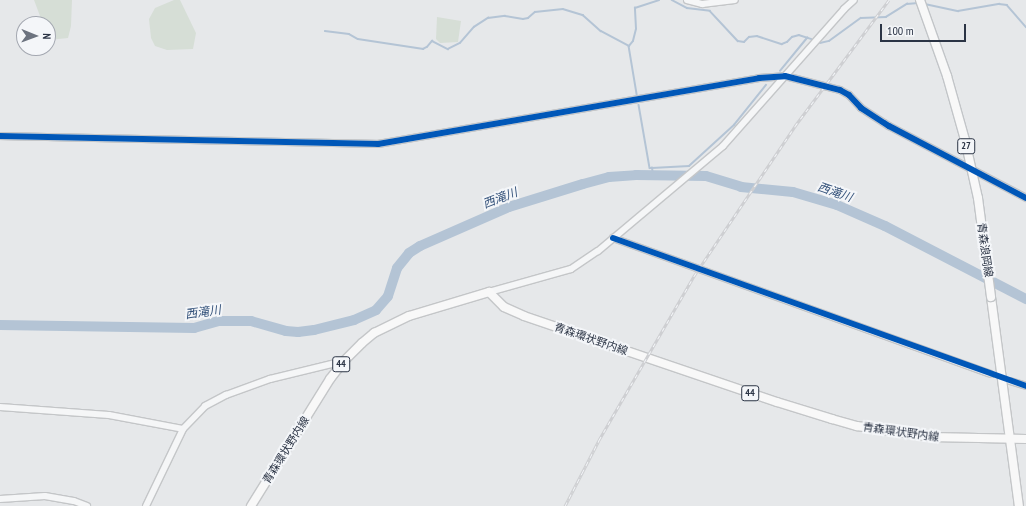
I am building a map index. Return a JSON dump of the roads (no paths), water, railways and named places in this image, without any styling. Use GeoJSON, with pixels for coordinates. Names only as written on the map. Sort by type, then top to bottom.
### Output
{"type":"FeatureCollection","features":[{"type":"Feature","properties":{"kind":"main road","name":"青森浪岡線"},"geometry":{"type":"LineString","coordinates":[[920,0],[947,76],[965,140],[978,198],[992,296],[1018,506]]}},
{"type":"Feature","properties":{"kind":"main road","name":"青森環状野内線"},"geometry":{"type":"LineString","coordinates":[[251,506],[330,379],[344,361],[374,333],[387,325],[409,316],[440,305],[489,292],[504,307],[524,316],[812,413],[857,426],[924,436],[1026,439]]}},
{"type":"Feature","properties":{"kind":"street"},"geometry":{"type":"LineString","coordinates":[[687,0],[702,4],[736,0]]}},
{"type":"Feature","properties":{"kind":"street"},"geometry":{"type":"LineString","coordinates":[[489,292],[571,268],[589,258],[694,170],[732,136],[844,9],[854,0]]}},
{"type":"Feature","properties":{"kind":"street"},"geometry":{"type":"LineString","coordinates":[[0,136],[378,144],[759,78],[785,76],[840,90],[849,95],[861,108],[889,126],[1026,198]]}},
{"type":"Feature","properties":{"kind":"street"},"geometry":{"type":"LineString","coordinates":[[613,238],[989,373]]}},
{"type":"Feature","properties":{"kind":"street"},"geometry":{"type":"LineString","coordinates":[[146,506],[183,429],[205,406],[226,395],[270,379],[344,361]]}},
{"type":"Feature","properties":{"kind":"street"},"geometry":{"type":"LineString","coordinates":[[1010,381],[1026,386]]}},
{"type":"Feature","properties":{"kind":"street"},"geometry":{"type":"LineString","coordinates":[[0,408],[109,415],[183,429]]}},
{"type":"Feature","properties":{"kind":"street"},"geometry":{"type":"LineString","coordinates":[[0,499],[45,496],[74,501],[87,506]]}},
{"type":"Feature","properties":{"kind":"waterway"},"geometry":{"type":"LineString","coordinates":[[325,31],[349,34],[358,39],[423,49],[432,41],[448,49],[460,43],[474,27],[488,18],[505,16],[523,19],[528,18],[535,12],[563,9],[583,15],[601,31],[629,46],[633,41],[636,29],[635,8],[659,0]]}},
{"type":"Feature","properties":{"kind":"waterway"},"geometry":{"type":"LineString","coordinates":[[672,0],[687,8],[710,11],[738,41],[744,42],[749,37],[757,36],[782,44],[787,42],[792,37],[799,35],[811,39]]}},
{"type":"Feature","properties":{"kind":"waterway"},"geometry":{"type":"LineString","coordinates":[[820,43],[829,41],[861,18],[886,17],[907,4],[918,3]]}},
{"type":"Feature","properties":{"kind":"waterway"},"geometry":{"type":"LineString","coordinates":[[925,4],[958,11],[999,4],[1007,5],[1026,27]]}},
{"type":"Feature","properties":{"kind":"waterway"},"geometry":{"type":"LineString","coordinates":[[780,71],[807,38]]}},
{"type":"Feature","properties":{"kind":"waterway"},"geometry":{"type":"LineString","coordinates":[[629,46],[637,94]]}},
{"type":"Feature","properties":{"kind":"waterway"},"geometry":{"type":"LineString","coordinates":[[653,175],[652,168],[689,166],[734,125],[766,85]]}},
{"type":"Feature","properties":{"kind":"waterway"},"geometry":{"type":"LineString","coordinates":[[639,105],[650,168],[652,168]]}},
{"type":"Feature","properties":{"kind":"waterway","name":"西滝川"},"geometry":{"type":"LineString","coordinates":[[0,325],[194,328],[218,321],[251,321],[286,331],[298,332],[314,330],[354,320],[376,310],[388,296],[397,268],[409,253],[420,246],[509,207],[609,177],[636,175],[706,176],[741,187],[793,192],[837,205],[885,226],[1026,299]]}},
{"type":"Feature","properties":{"kind":"tunnel"},"geometry":{"type":"LineString","coordinates":[[989,373],[1010,381]]}},
{"type":"Feature","properties":{"kind":"railway"},"geometry":{"type":"LineString","coordinates":[[565,506],[599,440],[694,276],[795,126],[889,0]]}}]}
